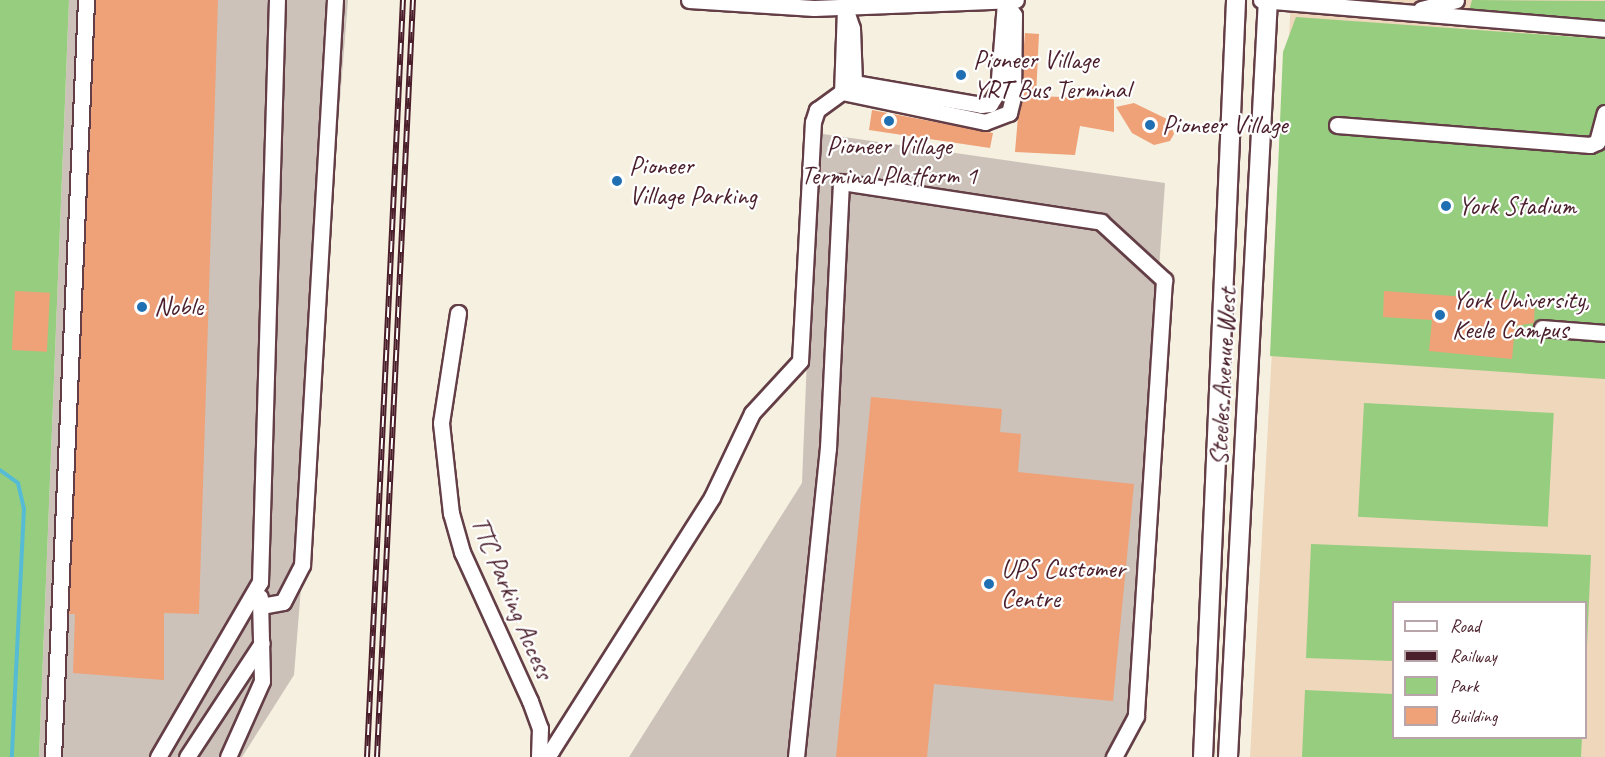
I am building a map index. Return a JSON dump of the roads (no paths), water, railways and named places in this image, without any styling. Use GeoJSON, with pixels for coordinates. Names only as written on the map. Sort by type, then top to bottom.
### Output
{"type":"FeatureCollection","features":[{"type":"Feature","properties":{"kind":"main road","name":"Steeles Avenue West"},"geometry":{"type":"LineString","coordinates":[[1203,757],[1236,0]]}},
{"type":"Feature","properties":{"kind":"main road","name":"Steeles Avenue West"},"geometry":{"type":"LineString","coordinates":[[1228,757],[1266,1]]}},
{"type":"Feature","properties":{"kind":"street"},"geometry":{"type":"LineString","coordinates":[[53,757],[86,0]]}},
{"type":"Feature","properties":{"kind":"street"},"geometry":{"type":"LineString","coordinates":[[228,757],[262,681],[260,582],[277,0]]}},
{"type":"Feature","properties":{"kind":"street"},"geometry":{"type":"LineString","coordinates":[[261,606],[283,602],[302,566],[335,0]]}},
{"type":"Feature","properties":{"kind":"street"},"geometry":{"type":"LineString","coordinates":[[688,0],[845,8],[1011,1]]}},
{"type":"Feature","properties":{"kind":"street"},"geometry":{"type":"LineString","coordinates":[[1406,11],[1456,0]]}},
{"type":"Feature","properties":{"kind":"street"},"geometry":{"type":"LineString","coordinates":[[845,8],[852,28],[854,83],[981,105],[990,104],[998,91],[1011,1]]}},
{"type":"Feature","properties":{"kind":"street"},"geometry":{"type":"LineString","coordinates":[[540,757],[551,751],[712,497],[748,419],[800,361],[813,122],[817,110],[842,92],[985,122],[1009,112],[1014,15],[1011,1]]}},
{"type":"Feature","properties":{"kind":"street"},"geometry":{"type":"LineString","coordinates":[[1266,1],[1605,29]]}},
{"type":"Feature","properties":{"kind":"street"},"geometry":{"type":"LineString","coordinates":[[842,92],[845,8]]}},
{"type":"Feature","properties":{"kind":"street"},"geometry":{"type":"LineString","coordinates":[[1337,125],[1590,145],[1598,142],[1605,113]]}},
{"type":"Feature","properties":{"kind":"street"},"geometry":{"type":"LineString","coordinates":[[796,757],[828,448],[840,182],[1101,222],[1164,280],[1136,716],[1114,757]]}},
{"type":"Feature","properties":{"kind":"street","name":"TTC Parking Access"},"geometry":{"type":"LineString","coordinates":[[458,313],[441,423],[451,513],[462,552],[533,710],[540,757]]}},
{"type":"Feature","properties":{"kind":"street"},"geometry":{"type":"LineString","coordinates":[[1542,327],[1605,333]]}},
{"type":"Feature","properties":{"kind":"street"},"geometry":{"type":"LineString","coordinates":[[158,757],[260,582]]}},
{"type":"Feature","properties":{"kind":"street"},"geometry":{"type":"LineString","coordinates":[[186,757],[262,643]]}},
{"type":"Feature","properties":{"kind":"waterway"},"geometry":{"type":"LineString","coordinates":[[0,470],[18,483],[24,508],[12,757]]}},
{"type":"Feature","properties":{"kind":"railway"},"geometry":{"type":"LineString","coordinates":[[367,757],[403,0]]}},
{"type":"Feature","properties":{"kind":"railway"},"geometry":{"type":"LineString","coordinates":[[377,757],[413,0]]}},
{"type":"Feature","properties":{"kind":"place","name":"Pioneer Village YRT Bus Terminal"},"geometry":{"type":"Point","coordinates":[961,75]}},
{"type":"Feature","properties":{"kind":"place","name":"Pioneer Village Terminal Platform 1"},"geometry":{"type":"Point","coordinates":[889,121]}},
{"type":"Feature","properties":{"kind":"place","name":"Pioneer Village"},"geometry":{"type":"Point","coordinates":[1150,125]}},
{"type":"Feature","properties":{"kind":"place","name":"Pioneer Village Parking"},"geometry":{"type":"Point","coordinates":[617,181]}},
{"type":"Feature","properties":{"kind":"place","name":"York Stadium"},"geometry":{"type":"Point","coordinates":[1446,206]}},
{"type":"Feature","properties":{"kind":"place","name":"Noble"},"geometry":{"type":"Point","coordinates":[142,307]}},
{"type":"Feature","properties":{"kind":"place","name":"York University, Keele Campus"},"geometry":{"type":"Point","coordinates":[1440,315]}},
{"type":"Feature","properties":{"kind":"place","name":"UPS Customer Centre"},"geometry":{"type":"Point","coordinates":[989,584]}}]}
